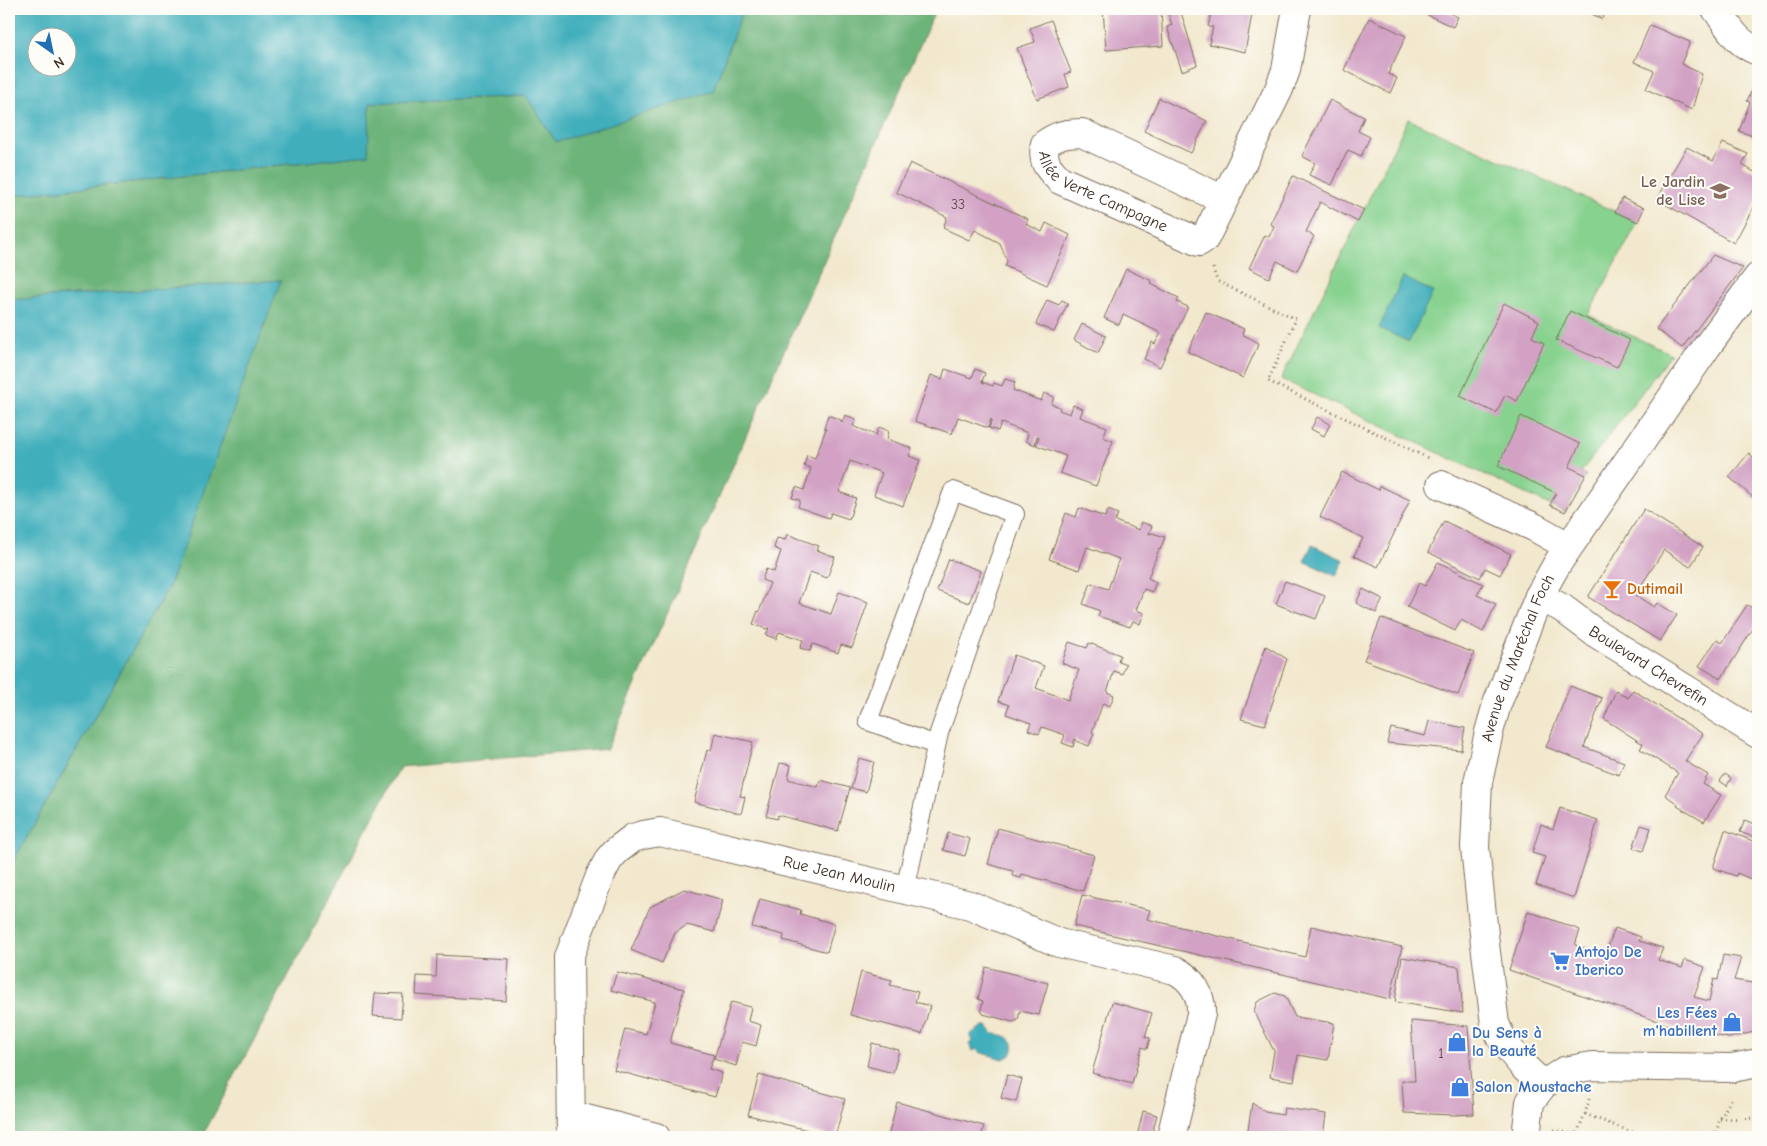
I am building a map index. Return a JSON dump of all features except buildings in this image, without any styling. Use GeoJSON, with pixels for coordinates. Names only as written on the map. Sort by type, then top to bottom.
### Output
{"type":"FeatureCollection","features":[{"type":"Feature","properties":{"kind":"street"},"geometry":{"type":"LineString","coordinates":[[1205,238],[1279,89],[1286,70],[1298,9]]}},
{"type":"Feature","properties":{"kind":"street"},"geometry":{"type":"LineString","coordinates":[[1716,9],[1737,39],[1758,51]]}},
{"type":"Feature","properties":{"kind":"street","name":"Allée Verte Campagne"},"geometry":{"type":"LineString","coordinates":[[1205,238],[1199,242],[1060,180],[1048,168],[1043,156],[1045,144],[1055,136],[1068,132],[1082,133],[1224,200]]}},
{"type":"Feature","properties":{"kind":"street","name":"Avenue du Maréchal Foch"},"geometry":{"type":"LineString","coordinates":[[1543,1085],[1524,1067],[1504,1043],[1495,1024],[1485,944],[1475,847],[1478,782],[1496,704],[1539,596],[1568,546],[1758,277]]}},
{"type":"Feature","properties":{"kind":"street"},"geometry":{"type":"LineString","coordinates":[[1441,485],[1534,527],[1568,546]]}},
{"type":"Feature","properties":{"kind":"street","name":"Boulevard Chevrefin"},"geometry":{"type":"LineString","coordinates":[[1539,596],[1562,608],[1594,632],[1758,734]]}},
{"type":"Feature","properties":{"kind":"street","name":"Rue Jean Moulin"},"geometry":{"type":"LineString","coordinates":[[571,1126],[569,957],[600,876],[609,859],[626,844],[643,835],[660,832],[970,905],[1059,943],[1175,970],[1189,980],[1199,996],[1201,1014],[1171,1137]]}},
{"type":"Feature","properties":{"kind":"street"},"geometry":{"type":"LineString","coordinates":[[1526,1131],[1530,1102],[1543,1085],[1564,1071],[1592,1066],[1732,1068],[1758,1063]]}},
{"type":"Feature","properties":{"kind":"street"},"geometry":{"type":"LineString","coordinates":[[571,1126],[656,1137]]}},
{"type":"Feature","properties":{"kind":"lane"},"geometry":{"type":"LineString","coordinates":[[905,890],[939,733],[1015,514],[953,491],[868,721],[936,745]]}},
{"type":"Feature","properties":{"kind":"path"},"geometry":{"type":"LineString","coordinates":[[1205,238],[1217,281],[1296,320],[1268,381],[1447,467],[1441,485]]}},
{"type":"Feature","properties":{"kind":"path"},"geometry":{"type":"LineString","coordinates":[[1526,1131],[1576,1136],[1592,1089],[1592,1066]]}},
{"type":"Feature","properties":{"kind":"path"},"geometry":{"type":"LineString","coordinates":[[1715,1137],[1720,1119],[1735,1093],[1732,1068]]}},
{"type":"Feature","properties":{"kind":"path"},"geometry":{"type":"LineString","coordinates":[[1585,1114],[1644,1137]]}},
{"type":"Feature","properties":{"kind":"path"},"geometry":{"type":"LineString","coordinates":[[1720,1119],[1758,1118]]}},
{"type":"Feature","properties":{"kind":"green space"},"geometry":{"type":"Polygon","coordinates":[[[743,9],[936,9],[607,749],[400,767],[202,1137],[9,1137],[9,869],[169,586],[280,280],[9,300],[9,196],[367,155],[370,103],[526,96],[713,91],[743,9]]]}},
{"type":"Feature","properties":{"kind":"green space"},"geometry":{"type":"Polygon","coordinates":[[[1408,119],[1638,222],[1588,315],[1671,354],[1581,472],[1586,475],[1565,512],[1281,379],[1408,119]]]}},
{"type":"Feature","properties":{"kind":"water"},"geometry":{"type":"Polygon","coordinates":[[[9,9],[743,9],[713,91],[556,142],[526,96],[370,103],[368,155],[9,196],[9,9]]]}},
{"type":"Feature","properties":{"kind":"water"},"geometry":{"type":"Polygon","coordinates":[[[1403,277],[1433,292],[1409,342],[1379,328],[1403,277]]]}},
{"type":"Feature","properties":{"kind":"water"},"geometry":{"type":"Polygon","coordinates":[[[281,280],[169,586],[9,869],[9,300],[281,280]]]}},
{"type":"Feature","properties":{"kind":"water"},"geometry":{"type":"Polygon","coordinates":[[[1312,545],[1344,560],[1336,576],[1304,561],[1312,545]]]}},
{"type":"Feature","properties":{"kind":"water"},"geometry":{"type":"Polygon","coordinates":[[[983,1026],[987,1026],[993,1034],[1002,1035],[1010,1039],[1013,1045],[1011,1055],[1003,1059],[979,1052],[977,1049],[973,1051],[969,1044],[972,1041],[971,1034],[983,1026]]]}},
{"type":"Feature","properties":{"kind":"place","name":"Le Jardin de Lise"},"geometry":{"type":"Point","coordinates":[1720,191]}},
{"type":"Feature","properties":{"kind":"place","name":"Dutimail"},"geometry":{"type":"Point","coordinates":[1612,589]}},
{"type":"Feature","properties":{"kind":"place","name":"Antojo De Iberico"},"geometry":{"type":"Point","coordinates":[1560,961]}},
{"type":"Feature","properties":{"kind":"place","name":"Les Fées m'habillent"},"geometry":{"type":"Point","coordinates":[1732,1022]}},
{"type":"Feature","properties":{"kind":"place","name":"Du Sens à la Beauté"},"geometry":{"type":"Point","coordinates":[1457,1042]}},
{"type":"Feature","properties":{"kind":"place","name":"Salon Moustache"},"geometry":{"type":"Point","coordinates":[1460,1087]}}]}
